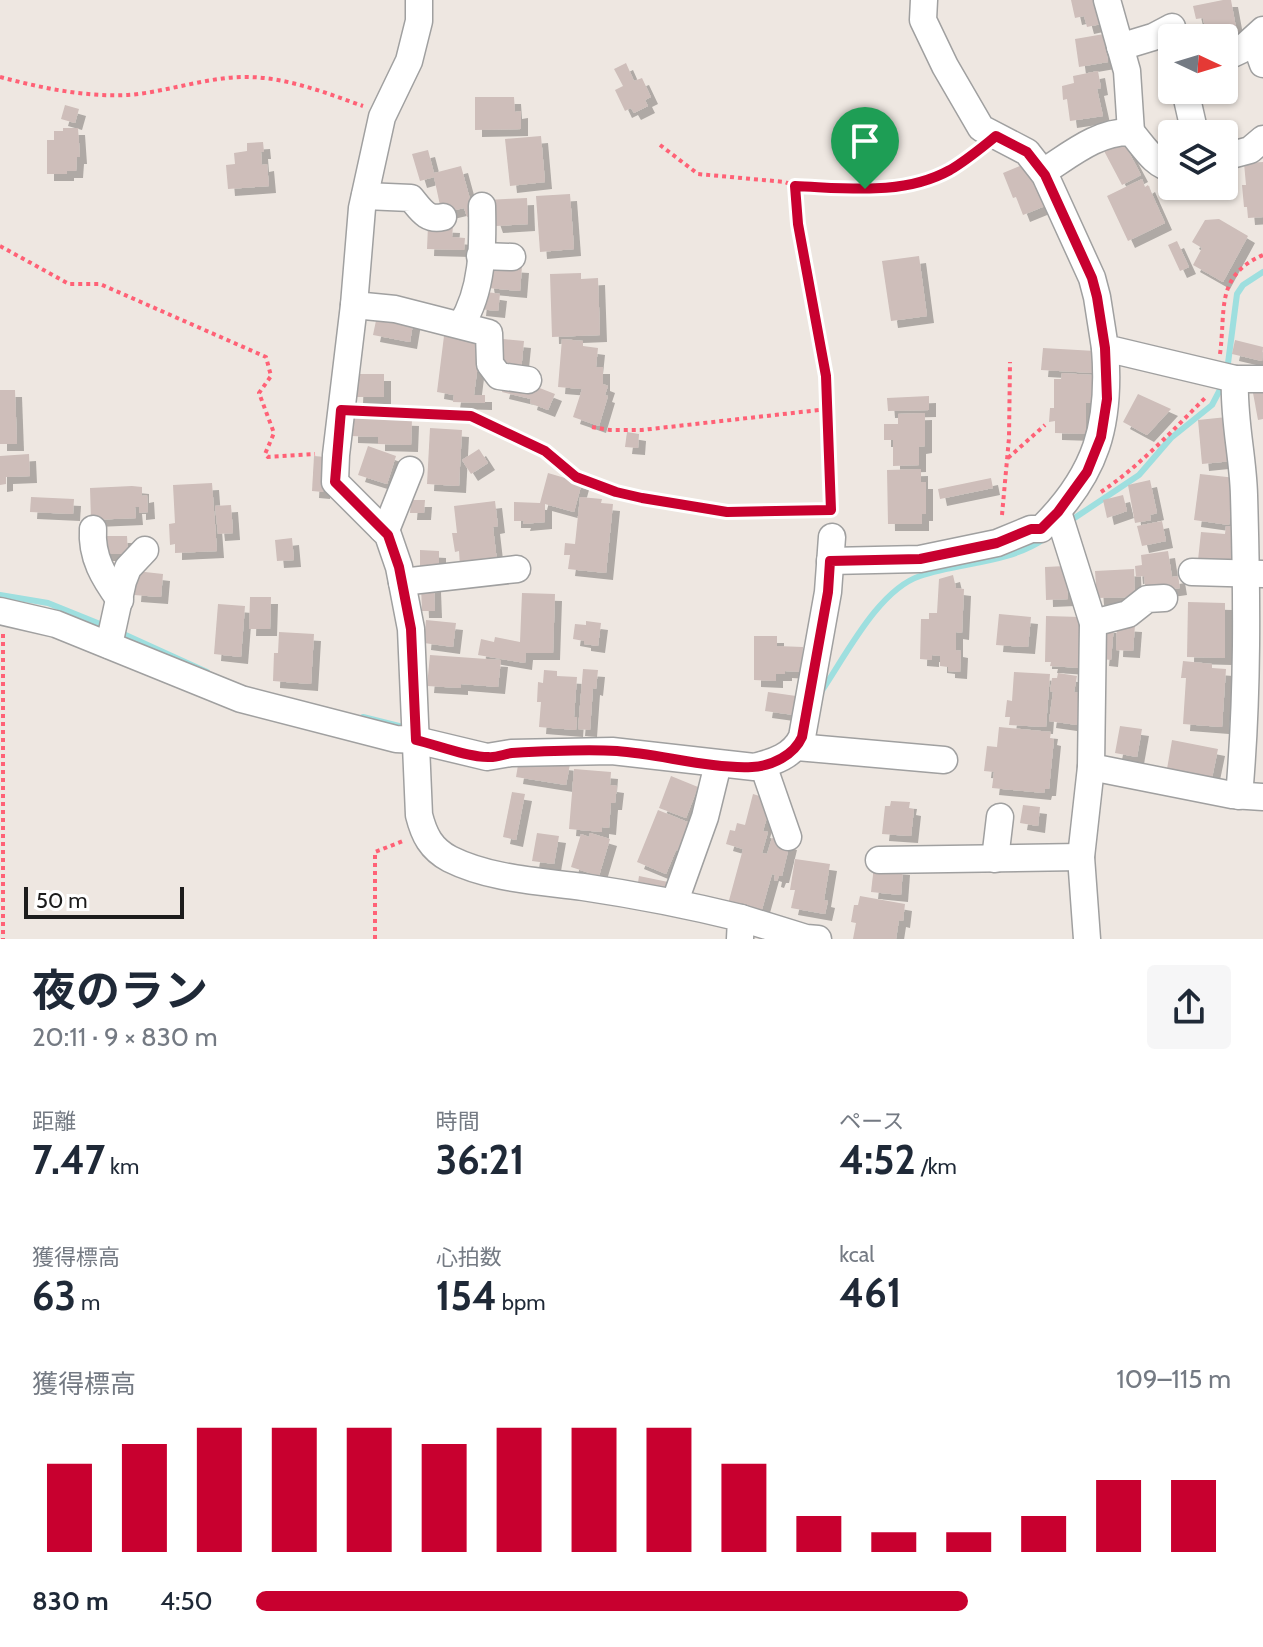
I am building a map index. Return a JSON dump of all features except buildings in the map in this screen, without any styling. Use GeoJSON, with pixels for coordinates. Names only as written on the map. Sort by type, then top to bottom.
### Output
{"type":"FeatureCollection","features":[{"type":"Feature","properties":{"kind":"street"},"geometry":{"type":"LineString","coordinates":[[419,0],[419,21],[409,61],[384,113],[365,196],[335,482],[388,535],[402,582],[411,629],[419,815],[423,833],[434,847],[450,859],[488,873],[675,901],[740,929],[818,939]]}},
{"type":"Feature","properties":{"kind":"street"},"geometry":{"type":"LineString","coordinates":[[2,611],[56,624],[114,626],[249,702],[396,739],[415,733],[487,757],[511,753],[612,751],[754,767],[790,753],[803,727],[828,592],[831,549],[920,559],[1000,542],[1031,529],[1041,529],[1058,512],[1087,472],[1101,437],[1107,399],[1105,348],[1092,278],[1043,172],[1027,152],[981,128],[923,20],[924,0]]}},
{"type":"Feature","properties":{"kind":"street"},"geometry":{"type":"LineString","coordinates":[[1107,0],[1130,93],[1131,132],[1158,162]]}},
{"type":"Feature","properties":{"kind":"street"},"geometry":{"type":"LineString","coordinates":[[1120,47],[1158,34]]}},
{"type":"Feature","properties":{"kind":"street"},"geometry":{"type":"LineString","coordinates":[[1238,51],[1258,34]]}},
{"type":"Feature","properties":{"kind":"street"},"geometry":{"type":"LineString","coordinates":[[1258,34],[1263,64]]}},
{"type":"Feature","properties":{"kind":"street"},"geometry":{"type":"LineString","coordinates":[[1043,172],[1101,136],[1131,132]]}},
{"type":"Feature","properties":{"kind":"street"},"geometry":{"type":"LineString","coordinates":[[1238,153],[1250,150],[1263,139]]}},
{"type":"Feature","properties":{"kind":"street"},"geometry":{"type":"LineString","coordinates":[[365,196],[411,198],[426,216],[435,219],[443,217]]}},
{"type":"Feature","properties":{"kind":"street"},"geometry":{"type":"LineString","coordinates":[[461,325],[477,290],[482,206]]}},
{"type":"Feature","properties":{"kind":"street"},"geometry":{"type":"LineString","coordinates":[[480,256],[512,257]]}},
{"type":"Feature","properties":{"kind":"street"},"geometry":{"type":"LineString","coordinates":[[354,305],[395,309],[489,333],[490,364],[499,376],[528,380]]}},
{"type":"Feature","properties":{"kind":"street"},"geometry":{"type":"LineString","coordinates":[[1105,348],[1226,377],[1263,379]]}},
{"type":"Feature","properties":{"kind":"street"},"geometry":{"type":"LineString","coordinates":[[1091,767],[1251,796],[1254,574],[1234,401],[1226,377]]}},
{"type":"Feature","properties":{"kind":"street"},"geometry":{"type":"LineString","coordinates":[[382,529],[388,525],[410,470]]}},
{"type":"Feature","properties":{"kind":"street"},"geometry":{"type":"LineString","coordinates":[[1058,512],[1093,623],[1091,767],[1081,857],[1087,939]]}},
{"type":"Feature","properties":{"kind":"street"},"geometry":{"type":"LineString","coordinates":[[93,529],[92,543],[114,626]]}},
{"type":"Feature","properties":{"kind":"street"},"geometry":{"type":"LineString","coordinates":[[114,626],[128,568],[145,550]]}},
{"type":"Feature","properties":{"kind":"street"},"geometry":{"type":"LineString","coordinates":[[402,582],[517,569]]}},
{"type":"Feature","properties":{"kind":"street"},"geometry":{"type":"LineString","coordinates":[[1192,572],[1254,574]]}},
{"type":"Feature","properties":{"kind":"street"},"geometry":{"type":"LineString","coordinates":[[1093,623],[1128,614],[1147,599],[1164,598]]}},
{"type":"Feature","properties":{"kind":"street"},"geometry":{"type":"LineString","coordinates":[[803,727],[944,760]]}},
{"type":"Feature","properties":{"kind":"street"},"geometry":{"type":"LineString","coordinates":[[675,901],[705,817],[718,764]]}},
{"type":"Feature","properties":{"kind":"street"},"geometry":{"type":"LineString","coordinates":[[763,765],[788,837]]}},
{"type":"Feature","properties":{"kind":"street"},"geometry":{"type":"LineString","coordinates":[[995,859],[1000,817]]}},
{"type":"Feature","properties":{"kind":"street"},"geometry":{"type":"LineString","coordinates":[[879,860],[1081,857]]}},
{"type":"Feature","properties":{"kind":"path"},"geometry":{"type":"LineString","coordinates":[[0,77],[65,92],[104,95],[129,95],[247,77],[274,79],[384,113]]}},
{"type":"Feature","properties":{"kind":"path"},"geometry":{"type":"LineString","coordinates":[[660,145],[698,174],[785,182],[795,186],[865,189],[902,186],[947,172],[996,136]]}},
{"type":"Feature","properties":{"kind":"path"},"geometry":{"type":"LineString","coordinates":[[795,186],[798,224],[826,376],[831,549]]}},
{"type":"Feature","properties":{"kind":"path"},"geometry":{"type":"LineString","coordinates":[[0,246],[69,284],[100,284],[266,357],[271,376],[259,393],[274,433],[265,454],[268,457],[306,455],[336,450]]}},
{"type":"Feature","properties":{"kind":"path"},"geometry":{"type":"LineString","coordinates":[[1097,494],[1141,463],[1168,432],[1226,377],[1226,295],[1231,278],[1240,267],[1263,255]]}},
{"type":"Feature","properties":{"kind":"path"},"geometry":{"type":"LineString","coordinates":[[1000,542],[1010,362]]}},
{"type":"Feature","properties":{"kind":"path"},"geometry":{"type":"LineString","coordinates":[[592,427],[642,430],[828,409]]}},
{"type":"Feature","properties":{"kind":"path"},"geometry":{"type":"LineString","coordinates":[[341,410],[471,416],[545,451],[576,477],[642,498],[727,512],[831,510]]}},
{"type":"Feature","properties":{"kind":"path"},"geometry":{"type":"LineString","coordinates":[[1006,459],[1045,425]]}},
{"type":"Feature","properties":{"kind":"path"},"geometry":{"type":"LineString","coordinates":[[2,611],[3,939]]}},
{"type":"Feature","properties":{"kind":"path"},"geometry":{"type":"LineString","coordinates":[[375,939],[375,852],[423,833]]}},
{"type":"Feature","properties":{"kind":"waterway"},"geometry":{"type":"LineString","coordinates":[[1227,371],[1237,294],[1243,285],[1263,272]]}},
{"type":"Feature","properties":{"kind":"waterway"},"geometry":{"type":"LineString","coordinates":[[1073,519],[1139,475],[1171,438],[1212,405],[1224,382]]}},
{"type":"Feature","properties":{"kind":"waterway"},"geometry":{"type":"LineString","coordinates":[[821,692],[864,626],[890,595],[905,584],[936,571],[1015,553],[1044,539]]}},
{"type":"Feature","properties":{"kind":"waterway"},"geometry":{"type":"LineString","coordinates":[[0,595],[48,603],[105,626]]}},
{"type":"Feature","properties":{"kind":"waterway"},"geometry":{"type":"LineString","coordinates":[[119,632],[207,672]]}},
{"type":"Feature","properties":{"kind":"waterway"},"geometry":{"type":"LineString","coordinates":[[363,717],[407,728]]}},
{"type":"Feature","properties":{"kind":"route"},"geometry":{"type":"LineString","coordinates":[[996,136],[1027,152],[1045,175],[1092,278],[1105,348],[1107,380],[1101,437],[1087,472],[1058,512],[1041,529],[1031,529],[975,548],[898,562],[830,561],[828,592],[802,737],[790,753],[772,762],[754,767],[730,766],[656,754],[612,751],[511,753],[487,757],[416,740],[411,629],[399,567],[388,535],[335,482],[341,410],[471,416],[545,451],[576,477],[642,498],[727,512],[831,510],[826,376],[798,224],[795,186],[865,189],[902,186],[947,172],[996,136]]}}]}
